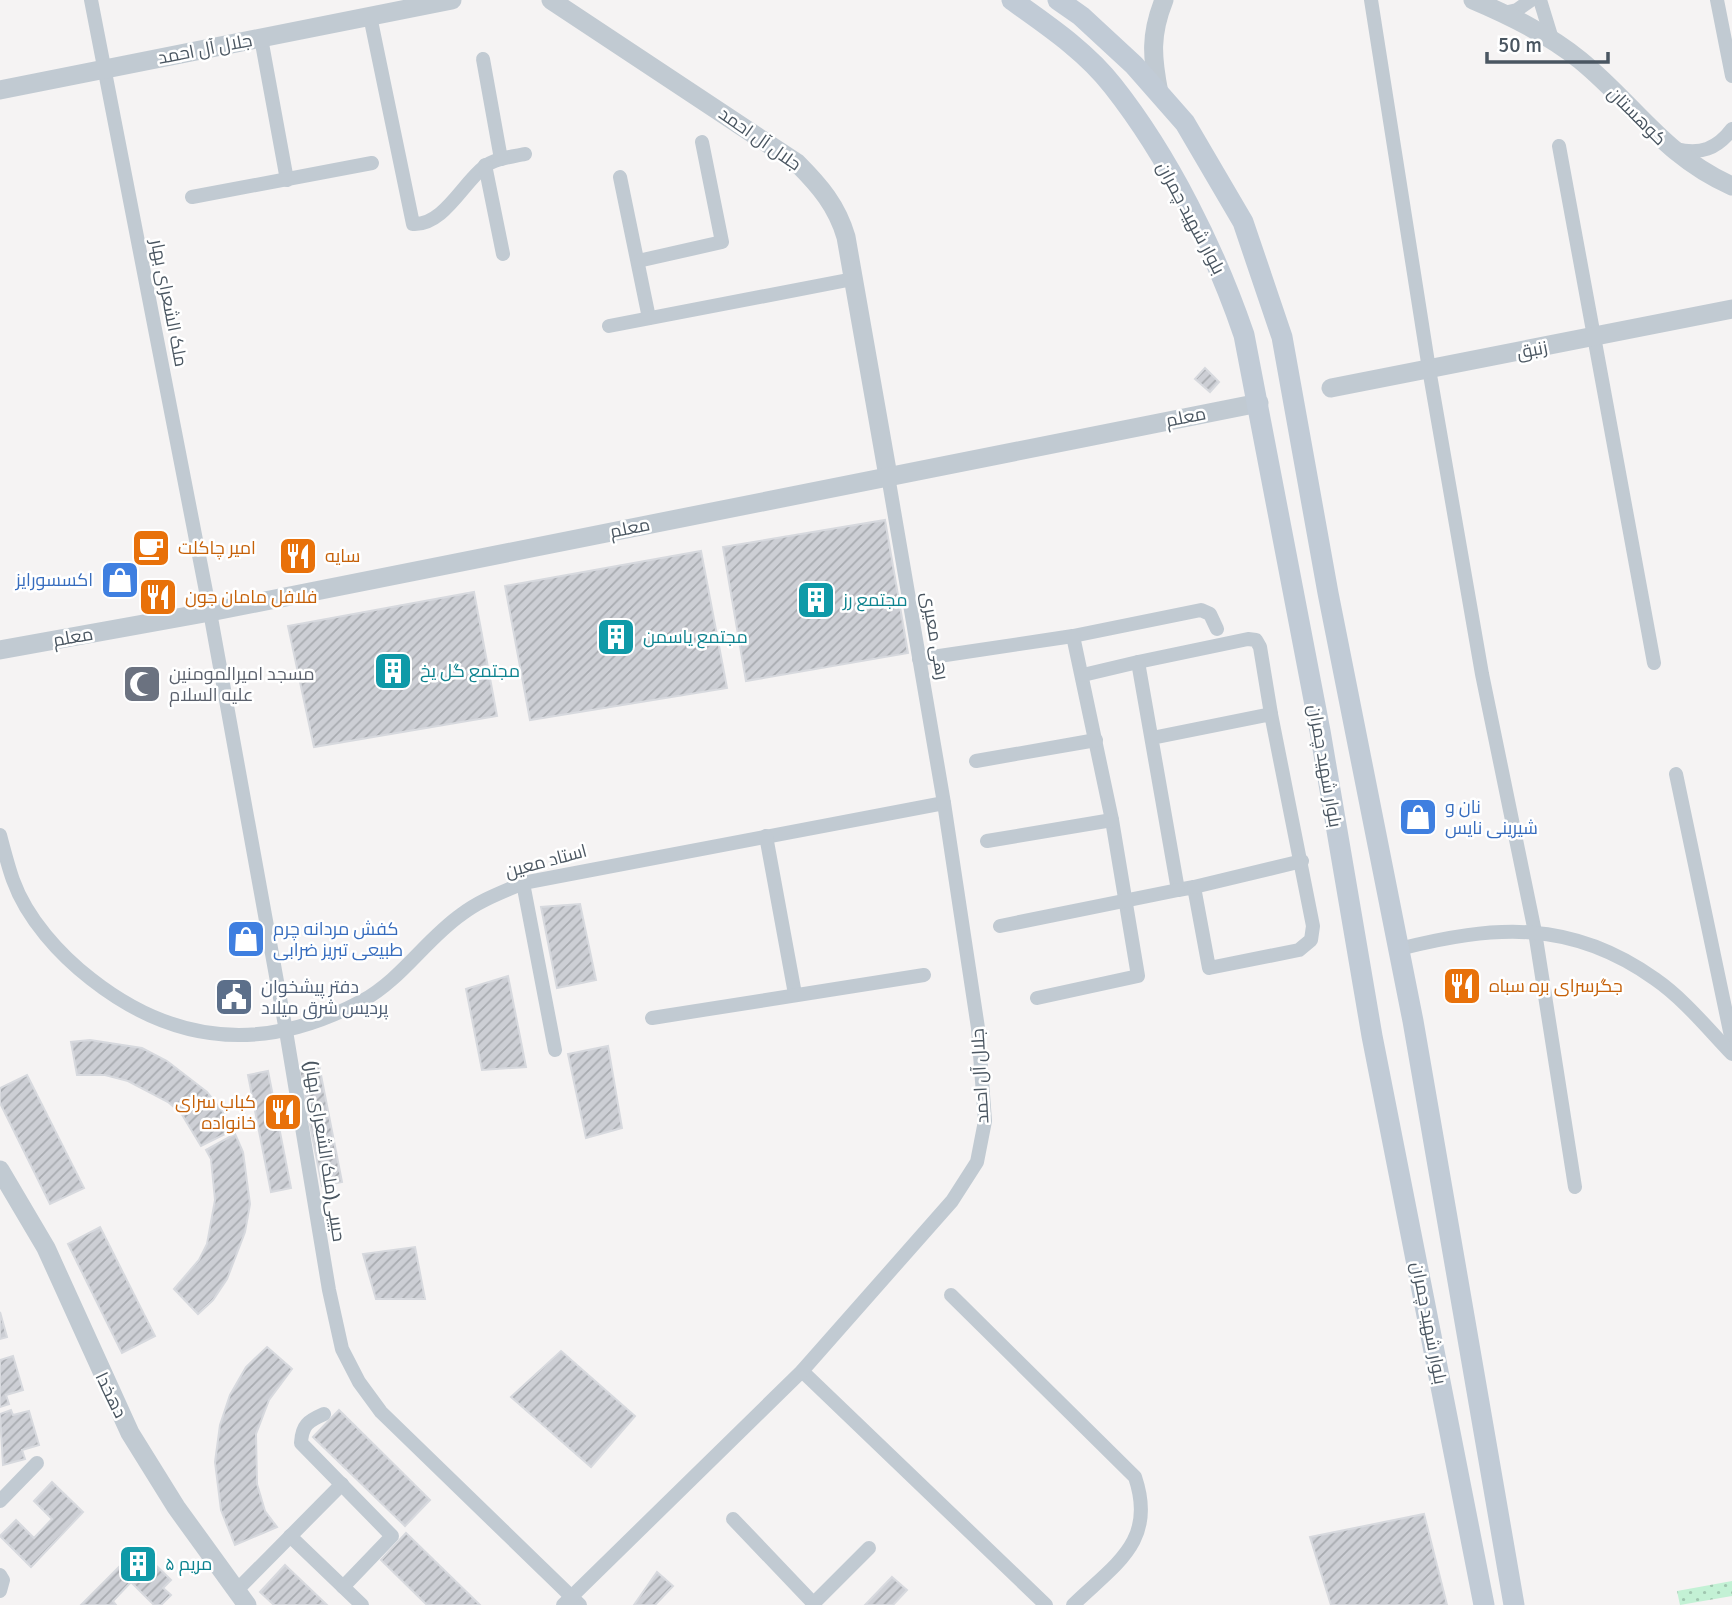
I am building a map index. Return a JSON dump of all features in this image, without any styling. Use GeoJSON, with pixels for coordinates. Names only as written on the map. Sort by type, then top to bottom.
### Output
{"type":"FeatureCollection","features":[{"type":"Feature","properties":{"kind":"main road","name":"بلوار شهید چمران"},"geometry":{"type":"LineString","coordinates":[[1012,0],[1074,47],[1112,84],[1138,120],[1188,204],[1232,299],[1244,335],[1259,403],[1372,1036],[1484,1605]]}},
{"type":"Feature","properties":{"kind":"main road","name":"بلوار شهید چمران"},"geometry":{"type":"LineString","coordinates":[[1058,0],[1080,16],[1134,65],[1185,123],[1243,222],[1282,337],[1373,828],[1399,949],[1514,1605]]}},
{"type":"Feature","properties":{"kind":"main road"},"geometry":{"type":"LineString","coordinates":[[1259,403],[1292,394]]}},
{"type":"Feature","properties":{"kind":"street","name":"ملک الشعرای بهار"},"geometry":{"type":"LineString","coordinates":[[91,0],[210,612]]}},
{"type":"Feature","properties":{"kind":"street","name":"جلال آل احمد"},"geometry":{"type":"LineString","coordinates":[[0,90],[452,0]]}},
{"type":"Feature","properties":{"kind":"street","name":"جلال آل احمد"},"geometry":{"type":"LineString","coordinates":[[551,0],[797,163],[820,187],[839,214],[888,476]]}},
{"type":"Feature","properties":{"kind":"street"},"geometry":{"type":"LineString","coordinates":[[1159,93],[1151,53],[1164,0]]}},
{"type":"Feature","properties":{"kind":"street"},"geometry":{"type":"LineString","coordinates":[[1371,0],[1429,369],[1482,674],[1535,932],[1575,1187]]}},
{"type":"Feature","properties":{"kind":"street","name":"کوهستان"},"geometry":{"type":"LineString","coordinates":[[1473,0],[1552,39],[1621,98],[1667,147],[1709,176],[1732,186]]}},
{"type":"Feature","properties":{"kind":"street"},"geometry":{"type":"LineString","coordinates":[[1504,13],[1517,10],[1531,0]]}},
{"type":"Feature","properties":{"kind":"street"},"geometry":{"type":"LineString","coordinates":[[1540,0],[1552,39]]}},
{"type":"Feature","properties":{"kind":"street"},"geometry":{"type":"LineString","coordinates":[[1718,1],[1732,76]]}},
{"type":"Feature","properties":{"kind":"street"},"geometry":{"type":"LineString","coordinates":[[370,16],[411,221],[418,225],[440,213],[485,166],[501,159],[525,155]]}},
{"type":"Feature","properties":{"kind":"street"},"geometry":{"type":"LineString","coordinates":[[261,38],[287,180]]}},
{"type":"Feature","properties":{"kind":"street"},"geometry":{"type":"LineString","coordinates":[[483,59],[501,159]]}},
{"type":"Feature","properties":{"kind":"street"},"geometry":{"type":"LineString","coordinates":[[1667,147],[1692,153],[1710,149],[1732,129]]}},
{"type":"Feature","properties":{"kind":"street"},"geometry":{"type":"LineString","coordinates":[[638,261],[722,242],[702,142]]}},
{"type":"Feature","properties":{"kind":"street"},"geometry":{"type":"LineString","coordinates":[[1559,146],[1654,663]]}},
{"type":"Feature","properties":{"kind":"street"},"geometry":{"type":"LineString","coordinates":[[192,197],[372,163]]}},
{"type":"Feature","properties":{"kind":"street"},"geometry":{"type":"LineString","coordinates":[[485,166],[503,254]]}},
{"type":"Feature","properties":{"kind":"street"},"geometry":{"type":"LineString","coordinates":[[620,177],[649,318]]}},
{"type":"Feature","properties":{"kind":"street"},"geometry":{"type":"LineString","coordinates":[[609,326],[853,279]]}},
{"type":"Feature","properties":{"kind":"street","name":"زنبق"},"geometry":{"type":"LineString","coordinates":[[1331,388],[1732,309]]}},
{"type":"Feature","properties":{"kind":"street","name":"معلم"},"geometry":{"type":"LineString","coordinates":[[0,650],[210,612],[1259,403]]}},
{"type":"Feature","properties":{"kind":"street","name":"رهی معیری"},"geometry":{"type":"LineString","coordinates":[[888,476],[944,803]]}},
{"type":"Feature","properties":{"kind":"street"},"geometry":{"type":"LineString","coordinates":[[919,659],[1073,636],[1201,610],[1210,614],[1217,629]]}},
{"type":"Feature","properties":{"kind":"street","name":"حبیبی(ملک الشعرای بهار)"},"geometry":{"type":"LineString","coordinates":[[210,612],[286,1031],[329,1290],[342,1349],[359,1382],[382,1412],[572,1602]]}},
{"type":"Feature","properties":{"kind":"street"},"geometry":{"type":"LineString","coordinates":[[1037,998],[1138,976],[1112,820],[1073,636]]}},
{"type":"Feature","properties":{"kind":"street"},"geometry":{"type":"LineString","coordinates":[[1083,675],[1248,639],[1256,640],[1260,647],[1271,714],[1302,861],[1313,926],[1311,940],[1299,950],[1209,968],[1194,887]]}},
{"type":"Feature","properties":{"kind":"street"},"geometry":{"type":"LineString","coordinates":[[1138,662],[1178,890]]}},
{"type":"Feature","properties":{"kind":"street"},"geometry":{"type":"LineString","coordinates":[[1152,738],[1271,714]]}},
{"type":"Feature","properties":{"kind":"street"},"geometry":{"type":"LineString","coordinates":[[976,761],[1096,740]]}},
{"type":"Feature","properties":{"kind":"street"},"geometry":{"type":"LineString","coordinates":[[1676,774],[1732,1041]]}},
{"type":"Feature","properties":{"kind":"street","name":"جلال آل احمد"},"geometry":{"type":"LineString","coordinates":[[572,1602],[802,1371],[952,1201],[977,1162],[985,1121],[978,1028],[944,803]]}},
{"type":"Feature","properties":{"kind":"street","name":"استاد معین"},"geometry":{"type":"LineString","coordinates":[[0,835],[14,883],[39,926],[68,961],[113,996],[148,1016],[183,1030],[219,1035],[286,1031],[325,1018],[365,999],[414,960],[462,914],[523,883],[944,803]]}},
{"type":"Feature","properties":{"kind":"street"},"geometry":{"type":"LineString","coordinates":[[987,841],[1112,820]]}},
{"type":"Feature","properties":{"kind":"street"},"geometry":{"type":"LineString","coordinates":[[766,836],[795,994]]}},
{"type":"Feature","properties":{"kind":"street"},"geometry":{"type":"LineString","coordinates":[[1000,926],[1194,887],[1302,861]]}},
{"type":"Feature","properties":{"kind":"street"},"geometry":{"type":"LineString","coordinates":[[523,883],[555,1050]]}},
{"type":"Feature","properties":{"kind":"street"},"geometry":{"type":"LineString","coordinates":[[1399,949],[1473,935],[1535,932],[1566,935],[1605,950],[1656,979],[1732,1054]]}},
{"type":"Feature","properties":{"kind":"street"},"geometry":{"type":"LineString","coordinates":[[652,1018],[924,975]]}},
{"type":"Feature","properties":{"kind":"street","name":"دهخدا"},"geometry":{"type":"LineString","coordinates":[[0,1170],[46,1248],[130,1433],[176,1507],[242,1598]]}},
{"type":"Feature","properties":{"kind":"street"},"geometry":{"type":"LineString","coordinates":[[951,1295],[1136,1476],[1144,1507],[1141,1526],[1129,1550],[1073,1605]]}},
{"type":"Feature","properties":{"kind":"street"},"geometry":{"type":"LineString","coordinates":[[802,1371],[1046,1605]]}},
{"type":"Feature","properties":{"kind":"street"},"geometry":{"type":"LineString","coordinates":[[324,1414],[308,1420],[301,1431],[301,1443],[392,1536],[343,1587]]}},
{"type":"Feature","properties":{"kind":"street"},"geometry":{"type":"LineString","coordinates":[[0,1502],[37,1463]]}},
{"type":"Feature","properties":{"kind":"street"},"geometry":{"type":"LineString","coordinates":[[242,1598],[290,1536],[342,1483]]}},
{"type":"Feature","properties":{"kind":"street"},"geometry":{"type":"LineString","coordinates":[[733,1519],[814,1604],[869,1548]]}},
{"type":"Feature","properties":{"kind":"street"},"geometry":{"type":"LineString","coordinates":[[290,1536],[362,1605]]}},
{"type":"Feature","properties":{"kind":"street"},"geometry":{"type":"LineString","coordinates":[[0,1576],[3,1580],[0,1591]]}},
{"type":"Feature","properties":{"kind":"green space"},"geometry":{"type":"Polygon","coordinates":[[[1732,1581],[1732,1596],[1680,1605],[1677,1591],[1732,1581]]]}},
{"type":"Feature","properties":{"kind":"building"},"geometry":{"type":"Polygon","coordinates":[[[1205,368],[1219,382],[1210,392],[1195,379],[1205,368]]]}},
{"type":"Feature","properties":{"kind":"building","name":"مجتمع رز"},"geometry":{"type":"Polygon","coordinates":[[[885,520],[908,653],[746,681],[723,547],[885,520]]]}},
{"type":"Feature","properties":{"kind":"building","name":"مجتمع یاسمن"},"geometry":{"type":"Polygon","coordinates":[[[701,551],[727,688],[530,720],[505,586],[701,551]]]}},
{"type":"Feature","properties":{"kind":"building","name":"مجتمع گل یخ"},"geometry":{"type":"Polygon","coordinates":[[[474,592],[497,716],[314,747],[288,626],[474,592]]]}},
{"type":"Feature","properties":{"kind":"building"},"geometry":{"type":"Polygon","coordinates":[[[580,904],[596,980],[557,988],[541,907],[580,904]]]}},
{"type":"Feature","properties":{"kind":"building"},"geometry":{"type":"Polygon","coordinates":[[[508,976],[526,1067],[482,1070],[466,989],[508,976]]]}},
{"type":"Feature","properties":{"kind":"building"},"geometry":{"type":"Polygon","coordinates":[[[90,1040],[142,1048],[167,1061],[207,1092],[223,1112],[231,1131],[201,1146],[181,1113],[168,1102],[128,1081],[105,1075],[77,1075],[71,1042],[90,1040]]]}},
{"type":"Feature","properties":{"kind":"building"},"geometry":{"type":"Polygon","coordinates":[[[608,1046],[622,1128],[586,1138],[568,1054],[608,1046]]]}},
{"type":"Feature","properties":{"kind":"building"},"geometry":{"type":"Polygon","coordinates":[[[319,1065],[342,1182],[322,1186],[299,1069],[319,1065]]]}},
{"type":"Feature","properties":{"kind":"building"},"geometry":{"type":"Polygon","coordinates":[[[268,1071],[291,1188],[271,1192],[248,1075],[268,1071]]]}},
{"type":"Feature","properties":{"kind":"building"},"geometry":{"type":"Polygon","coordinates":[[[27,1075],[84,1188],[50,1204],[0,1103],[0,1088],[27,1075]]]}},
{"type":"Feature","properties":{"kind":"building"},"geometry":{"type":"Polygon","coordinates":[[[235,1134],[243,1152],[250,1204],[245,1232],[227,1279],[213,1300],[198,1314],[174,1289],[199,1260],[207,1244],[215,1200],[211,1159],[206,1150],[235,1134]]]}},
{"type":"Feature","properties":{"kind":"building"},"geometry":{"type":"Polygon","coordinates":[[[100,1227],[155,1336],[122,1353],[68,1244],[100,1227]]]}},
{"type":"Feature","properties":{"kind":"building"},"geometry":{"type":"Polygon","coordinates":[[[415,1247],[425,1299],[376,1299],[363,1254],[415,1247]]]}},
{"type":"Feature","properties":{"kind":"building"},"geometry":{"type":"Polygon","coordinates":[[[0,1312],[7,1337],[0,1339],[0,1312]]]}},
{"type":"Feature","properties":{"kind":"building"},"geometry":{"type":"Polygon","coordinates":[[[267,1347],[292,1369],[269,1400],[256,1434],[257,1484],[265,1511],[277,1527],[235,1545],[221,1510],[215,1462],[220,1425],[230,1395],[246,1367],[267,1347]]]}},
{"type":"Feature","properties":{"kind":"building"},"geometry":{"type":"Polygon","coordinates":[[[561,1351],[635,1416],[591,1467],[511,1397],[561,1351]]]}},
{"type":"Feature","properties":{"kind":"building"},"geometry":{"type":"Polygon","coordinates":[[[13,1356],[23,1390],[6,1395],[9,1404],[0,1407],[0,1360],[13,1356]]]}},
{"type":"Feature","properties":{"kind":"building"},"geometry":{"type":"Polygon","coordinates":[[[11,1410],[13,1415],[29,1411],[39,1445],[22,1450],[25,1459],[3,1465],[0,1414],[11,1410]]]}},
{"type":"Feature","properties":{"kind":"building"},"geometry":{"type":"Polygon","coordinates":[[[339,1410],[430,1500],[405,1526],[313,1437],[339,1410]]]}},
{"type":"Feature","properties":{"kind":"building"},"geometry":{"type":"Polygon","coordinates":[[[52,1482],[83,1512],[31,1567],[0,1536],[16,1520],[34,1538],[52,1519],[34,1501],[52,1482]]]}},
{"type":"Feature","properties":{"kind":"building"},"geometry":{"type":"Polygon","coordinates":[[[1424,1514],[1447,1605],[1331,1605],[1310,1537],[1424,1514]]]}},
{"type":"Feature","properties":{"kind":"building"},"geometry":{"type":"Polygon","coordinates":[[[406,1533],[480,1605],[427,1605],[381,1560],[406,1533]]]}},
{"type":"Feature","properties":{"kind":"building","name":"مریم ۵"},"geometry":{"type":"Polygon","coordinates":[[[138,1548],[171,1580],[163,1588],[171,1595],[161,1605],[154,1605],[131,1582],[113,1601],[116,1605],[81,1605],[138,1548]]]}},
{"type":"Feature","properties":{"kind":"building"},"geometry":{"type":"Polygon","coordinates":[[[285,1565],[327,1605],[274,1605],[260,1592],[285,1565]]]}},
{"type":"Feature","properties":{"kind":"building"},"geometry":{"type":"Polygon","coordinates":[[[657,1572],[673,1586],[655,1605],[634,1605],[657,1572]]]}},
{"type":"Feature","properties":{"kind":"building"},"geometry":{"type":"Polygon","coordinates":[[[892,1577],[907,1590],[893,1605],[865,1605],[892,1577]]]}},
{"type":"Feature","properties":{"kind":"place","name":"امیر چاکلت"},"geometry":{"type":"Point","coordinates":[151,548]}},
{"type":"Feature","properties":{"kind":"place","name":"سایه"},"geometry":{"type":"Point","coordinates":[298,556]}},
{"type":"Feature","properties":{"kind":"place","name":"اکسسورایز"},"geometry":{"type":"Point","coordinates":[120,580]}},
{"type":"Feature","properties":{"kind":"place","name":"فلافل مامان جون"},"geometry":{"type":"Point","coordinates":[158,597]}},
{"type":"Feature","properties":{"kind":"place","name":"مجتمع رز"},"geometry":{"type":"Point","coordinates":[816,600]}},
{"type":"Feature","properties":{"kind":"place","name":"مجتمع یاسمن"},"geometry":{"type":"Point","coordinates":[616,637]}},
{"type":"Feature","properties":{"kind":"place","name":"مجتمع گل یخ"},"geometry":{"type":"Point","coordinates":[393,671]}},
{"type":"Feature","properties":{"kind":"place","name":"مسجد امیرالمومنین علیه السلام"},"geometry":{"type":"Point","coordinates":[142,684]}},
{"type":"Feature","properties":{"kind":"place","name":"نان و شیرینی نایس"},"geometry":{"type":"Point","coordinates":[1418,817]}},
{"type":"Feature","properties":{"kind":"place","name":"کفش مردانه چرم طبیعی تبریز ضرابی"},"geometry":{"type":"Point","coordinates":[246,939]}},
{"type":"Feature","properties":{"kind":"place","name":"جگرسرای بره سباه"},"geometry":{"type":"Point","coordinates":[1462,986]}},
{"type":"Feature","properties":{"kind":"place","name":"دفتر پیشخوان پردیس شرق میلاد"},"geometry":{"type":"Point","coordinates":[234,997]}},
{"type":"Feature","properties":{"kind":"place","name":"کباب سرای خانواده"},"geometry":{"type":"Point","coordinates":[283,1112]}},
{"type":"Feature","properties":{"kind":"place","name":"مریم ۵"},"geometry":{"type":"Point","coordinates":[138,1564]}}]}
